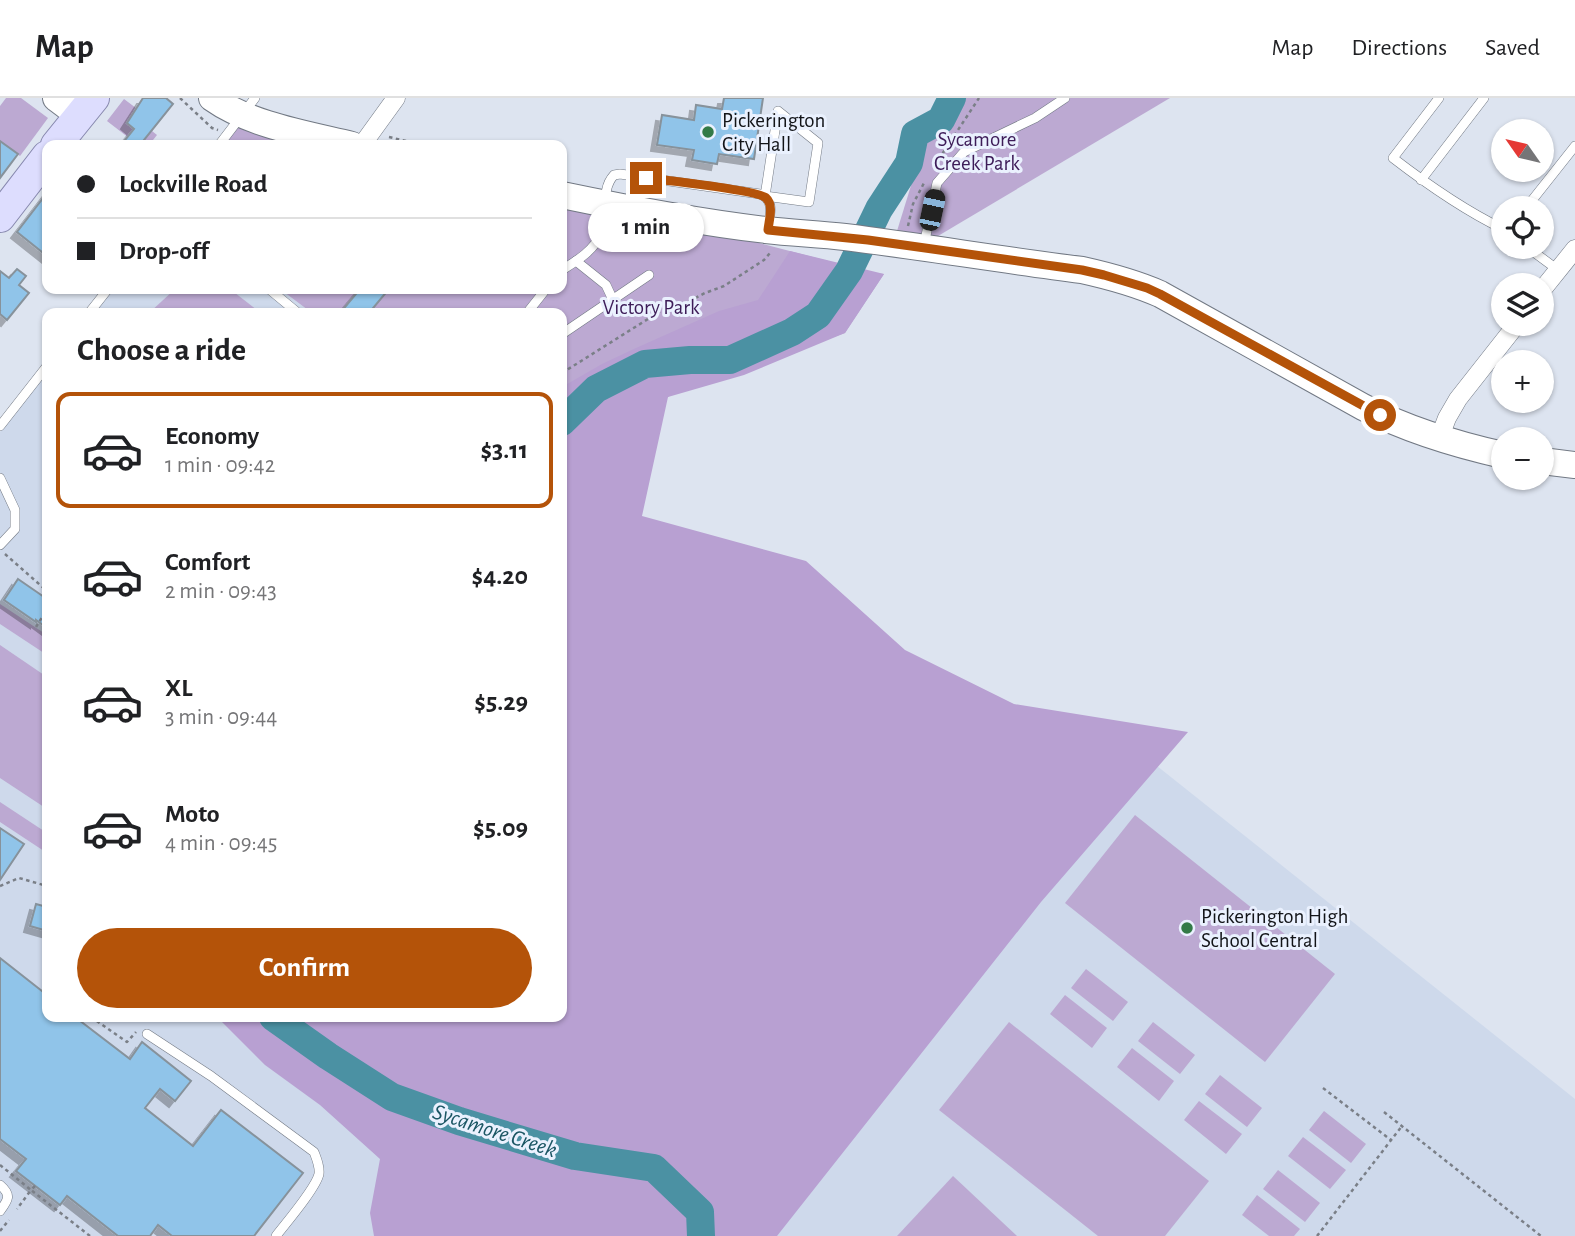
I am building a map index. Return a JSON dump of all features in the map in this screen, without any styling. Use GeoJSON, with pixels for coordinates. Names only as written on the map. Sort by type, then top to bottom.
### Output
{"type":"FeatureCollection","features":[{"type":"Feature","properties":{"kind":"main road"},"geometry":{"type":"LineString","coordinates":[[212,98],[249,106],[282,128],[331,140]]}},
{"type":"Feature","properties":{"kind":"main road"},"geometry":{"type":"LineString","coordinates":[[59,140],[77,108]]}},
{"type":"Feature","properties":{"kind":"main road"},"geometry":{"type":"LineString","coordinates":[[0,217],[42,162]]}},
{"type":"Feature","properties":{"kind":"main road"},"geometry":{"type":"LineString","coordinates":[[567,196],[683,219],[892,243],[1104,275],[1147,288],[1169,299],[1396,423],[1439,439],[1491,452]]}},
{"type":"Feature","properties":{"kind":"main road"},"geometry":{"type":"LineString","coordinates":[[1554,462],[1575,465]]}},
{"type":"Feature","properties":{"kind":"street"},"geometry":{"type":"LineString","coordinates":[[366,140],[396,98]]}},
{"type":"Feature","properties":{"kind":"street"},"geometry":{"type":"LineString","coordinates":[[1554,275],[1575,249]]}},
{"type":"Feature","properties":{"kind":"street"},"geometry":{"type":"LineString","coordinates":[[1439,439],[1458,399],[1508,336]]}},
{"type":"Feature","properties":{"kind":"lane"},"geometry":{"type":"LineString","coordinates":[[923,248],[937,183],[964,152],[1035,118],[1065,98]]}},
{"type":"Feature","properties":{"kind":"lane"},"geometry":{"type":"LineString","coordinates":[[1439,98],[1393,158],[1422,180],[1491,224]]}},
{"type":"Feature","properties":{"kind":"lane"},"geometry":{"type":"LineString","coordinates":[[1422,180],[1484,98]]}},
{"type":"Feature","properties":{"kind":"lane"},"geometry":{"type":"LineString","coordinates":[[223,140],[249,106]]}},
{"type":"Feature","properties":{"kind":"lane"},"geometry":{"type":"LineString","coordinates":[[567,267],[588,253],[603,231],[604,204],[614,175],[620,174],[748,192],[765,196],[809,202],[818,143],[778,111],[765,196],[769,201],[777,230]]}},
{"type":"Feature","properties":{"kind":"lane"},"geometry":{"type":"LineString","coordinates":[[1535,196],[1575,146]]}},
{"type":"Feature","properties":{"kind":"lane"},"geometry":{"type":"LineString","coordinates":[[1543,259],[1558,270]]}},
{"type":"Feature","properties":{"kind":"lane"},"geometry":{"type":"LineString","coordinates":[[576,261],[606,285],[613,300]]}},
{"type":"Feature","properties":{"kind":"lane"},"geometry":{"type":"LineString","coordinates":[[567,331],[649,275]]}},
{"type":"Feature","properties":{"kind":"lane"},"geometry":{"type":"LineString","coordinates":[[93,308],[104,294]]}},
{"type":"Feature","properties":{"kind":"lane"},"geometry":{"type":"LineString","coordinates":[[275,294],[292,308]]}},
{"type":"Feature","properties":{"kind":"lane"},"geometry":{"type":"LineString","coordinates":[[531,308],[542,294]]}},
{"type":"Feature","properties":{"kind":"lane"},"geometry":{"type":"LineString","coordinates":[[0,426],[42,372]]}},
{"type":"Feature","properties":{"kind":"lane"},"geometry":{"type":"LineString","coordinates":[[0,478],[15,509],[15,529],[0,547]]}},
{"type":"Feature","properties":{"kind":"lane"},"geometry":{"type":"LineString","coordinates":[[147,1034],[211,1076],[314,1152],[319,1164],[319,1175],[276,1236]]}},
{"type":"Feature","properties":{"kind":"lane"},"geometry":{"type":"LineString","coordinates":[[0,1185],[8,1195],[0,1212]]}},
{"type":"Feature","properties":{"kind":"path"},"geometry":{"type":"LineString","coordinates":[[567,370],[667,307],[684,304],[746,273],[764,260],[777,230]]}},
{"type":"Feature","properties":{"kind":"path"},"geometry":{"type":"LineString","coordinates":[[0,547],[42,586]]}},
{"type":"Feature","properties":{"kind":"path"},"geometry":{"type":"LineString","coordinates":[[36,627],[42,618]]}},
{"type":"Feature","properties":{"kind":"path"},"geometry":{"type":"LineString","coordinates":[[0,886],[19,878],[42,885]]}},
{"type":"Feature","properties":{"kind":"path"},"geometry":{"type":"LineString","coordinates":[[98,1022],[127,1042],[139,1028],[147,1034]]}},
{"type":"Feature","properties":{"kind":"path"},"geometry":{"type":"LineString","coordinates":[[1323,1087],[1391,1140]]}},
{"type":"Feature","properties":{"kind":"path"},"geometry":{"type":"LineString","coordinates":[[1384,1111],[1541,1236]]}},
{"type":"Feature","properties":{"kind":"path"},"geometry":{"type":"LineString","coordinates":[[1317,1236],[1402,1126]]}},
{"type":"Feature","properties":{"kind":"path"},"geometry":{"type":"LineString","coordinates":[[35,1186],[32,1190],[90,1236]]}},
{"type":"Feature","properties":{"kind":"shaded area"},"geometry":{"type":"Polygon","coordinates":[[[790,251],[884,274],[845,333],[744,375],[668,397],[642,516],[806,561],[905,650],[1014,704],[1188,732],[1041,902],[777,1236],[374,1236],[370,1213],[380,1159],[320,1105],[265,1065],[222,1022],[567,1022],[567,384],[602,364],[719,311],[758,300],[790,251]]]}},
{"type":"Feature","properties":{"kind":"shaded area"},"geometry":{"type":"Polygon","coordinates":[[[106,294],[287,294],[305,308],[95,308],[106,294]]]}},
{"type":"Feature","properties":{"kind":"shaded area"},"geometry":{"type":"Polygon","coordinates":[[[42,377],[42,1022],[288,1022],[450,1140],[375,1236],[0,1236],[0,432],[42,377]]]}},
{"type":"Feature","properties":{"kind":"shaded area","name":"Pickerington High School Central"},"geometry":{"type":"Polygon","coordinates":[[[1147,758],[1575,1099],[1575,1236],[768,1236],[1147,758]]]}},
{"type":"Feature","properties":{"kind":"green space"},"geometry":{"type":"Polygon","coordinates":[[[6,98],[21,98],[48,118],[20,156],[0,141],[0,106],[6,98]]]}},
{"type":"Feature","properties":{"kind":"green space","name":"Sycamore Creek Park"},"geometry":{"type":"Polygon","coordinates":[[[938,98],[1170,98],[938,236],[897,231],[938,98]]]}},
{"type":"Feature","properties":{"kind":"green space"},"geometry":{"type":"Polygon","coordinates":[[[124,99],[136,108],[127,123],[145,138],[152,131],[157,135],[153,140],[132,140],[107,121],[124,99]]]}},
{"type":"Feature","properties":{"kind":"green space"},"geometry":{"type":"Polygon","coordinates":[[[243,114],[334,140],[223,140],[243,114]]]}},
{"type":"Feature","properties":{"kind":"green space","name":"Victory Park"},"geometry":{"type":"Polygon","coordinates":[[[567,196],[640,212],[828,261],[817,266],[884,274],[845,333],[673,393],[567,479],[567,308],[305,308],[287,294],[567,294],[567,196]]]}},
{"type":"Feature","properties":{"kind":"green space"},"geometry":{"type":"Polygon","coordinates":[[[170,294],[236,294],[255,308],[154,308],[170,294]]]}},
{"type":"Feature","properties":{"kind":"green space"},"geometry":{"type":"Polygon","coordinates":[[[0,604],[42,632],[42,652],[0,624],[0,604]]]}},
{"type":"Feature","properties":{"kind":"green space"},"geometry":{"type":"Polygon","coordinates":[[[0,645],[42,674],[42,806],[0,778],[0,645]]]}},
{"type":"Feature","properties":{"kind":"green space"},"geometry":{"type":"Polygon","coordinates":[[[0,802],[42,830],[42,850],[0,822],[0,802]]]}},
{"type":"Feature","properties":{"kind":"green space"},"geometry":{"type":"Polygon","coordinates":[[[1135,815],[1335,974],[1265,1062],[1065,903],[1135,815]]]}},
{"type":"Feature","properties":{"kind":"green space"},"geometry":{"type":"Polygon","coordinates":[[[1086,969],[1128,1002],[1113,1021],[1071,988],[1086,969]]]}},
{"type":"Feature","properties":{"kind":"green space"},"geometry":{"type":"Polygon","coordinates":[[[1065,995],[1107,1028],[1092,1048],[1050,1014],[1065,995]]]}},
{"type":"Feature","properties":{"kind":"green space"},"geometry":{"type":"Polygon","coordinates":[[[1009,1022],[1209,1181],[1165,1236],[1098,1236],[939,1110],[1009,1022]]]}},
{"type":"Feature","properties":{"kind":"green space"},"geometry":{"type":"Polygon","coordinates":[[[1153,1022],[1195,1055],[1180,1074],[1138,1041],[1153,1022]]]}},
{"type":"Feature","properties":{"kind":"green space"},"geometry":{"type":"Polygon","coordinates":[[[1132,1048],[1174,1081],[1159,1101],[1117,1067],[1132,1048]]]}},
{"type":"Feature","properties":{"kind":"green space"},"geometry":{"type":"Polygon","coordinates":[[[1220,1075],[1262,1108],[1247,1127],[1205,1094],[1220,1075]]]}},
{"type":"Feature","properties":{"kind":"green space"},"geometry":{"type":"Polygon","coordinates":[[[1199,1101],[1242,1134],[1226,1154],[1184,1120],[1199,1101]]]}},
{"type":"Feature","properties":{"kind":"green space"},"geometry":{"type":"Polygon","coordinates":[[[1324,1111],[1366,1144],[1351,1163],[1309,1130],[1324,1111]]]}},
{"type":"Feature","properties":{"kind":"green space"},"geometry":{"type":"Polygon","coordinates":[[[1303,1137],[1346,1170],[1330,1189],[1288,1156],[1303,1137]]]}},
{"type":"Feature","properties":{"kind":"green space"},"geometry":{"type":"Polygon","coordinates":[[[1278,1170],[1320,1203],[1305,1222],[1263,1189],[1278,1170]]]}},
{"type":"Feature","properties":{"kind":"green space"},"geometry":{"type":"Polygon","coordinates":[[[953,1176],[1017,1236],[897,1236],[953,1176]]]}},
{"type":"Feature","properties":{"kind":"green space"},"geometry":{"type":"Polygon","coordinates":[[[1257,1195],[1300,1229],[1294,1236],[1269,1236],[1242,1215],[1257,1195]]]}},
{"type":"Feature","properties":{"kind":"building"},"geometry":{"type":"Polygon","coordinates":[[[143,98],[166,98],[173,104],[144,140],[125,140],[134,129],[127,123],[143,98]]]}},
{"type":"Feature","properties":{"kind":"building","name":"Pickerington City Hall"},"geometry":{"type":"Polygon","coordinates":[[[724,98],[763,98],[754,159],[719,154],[717,164],[692,160],[694,150],[657,145],[662,115],[694,120],[696,105],[722,109],[724,98]]]}},
{"type":"Feature","properties":{"kind":"building"},"geometry":{"type":"Polygon","coordinates":[[[0,141],[18,154],[0,178],[0,141]]]}},
{"type":"Feature","properties":{"kind":"building"},"geometry":{"type":"Polygon","coordinates":[[[42,200],[42,252],[17,232],[42,200]]]}},
{"type":"Feature","properties":{"kind":"building"},"geometry":{"type":"Polygon","coordinates":[[[17,269],[26,276],[19,285],[29,293],[7,320],[0,314],[0,271],[9,278],[17,269]]]}},
{"type":"Feature","properties":{"kind":"building"},"geometry":{"type":"Polygon","coordinates":[[[356,294],[385,294],[373,308],[344,308],[356,294]]]}},
{"type":"Feature","properties":{"kind":"building"},"geometry":{"type":"Polygon","coordinates":[[[18,579],[42,596],[42,624],[36,622],[4,600],[18,579]]]}},
{"type":"Feature","properties":{"kind":"building"},"geometry":{"type":"Polygon","coordinates":[[[0,828],[24,844],[0,880],[0,828]]]}},
{"type":"Feature","properties":{"kind":"building"},"geometry":{"type":"Polygon","coordinates":[[[36,904],[42,906],[42,930],[30,926],[36,904]]]}},
{"type":"Feature","properties":{"kind":"building"},"geometry":{"type":"Polygon","coordinates":[[[0,958],[42,991],[42,1022],[82,1022],[130,1059],[142,1042],[191,1081],[175,1101],[160,1089],[145,1108],[193,1146],[221,1110],[303,1173],[254,1236],[172,1236],[158,1225],[150,1236],[118,1236],[67,1196],[60,1205],[16,1171],[26,1159],[0,1139],[0,958]]]}},
{"type":"Feature","properties":{"kind":"waterway","name":"Sycamore Creek"},"geometry":{"type":"LineString","coordinates":[[567,417],[596,389],[645,364],[730,360],[792,332],[818,315],[849,271],[879,209],[909,163],[915,134],[941,120],[952,98]]}},
{"type":"Feature","properties":{"kind":"waterway","name":"Sycamore Creek"},"geometry":{"type":"LineString","coordinates":[[280,1022],[392,1097],[459,1121],[575,1156],[654,1168],[700,1212],[701,1236]]}},
{"type":"Feature","properties":{"kind":"place","name":"Pickerington City Hall"},"geometry":{"type":"Point","coordinates":[708,132]}},
{"type":"Feature","properties":{"kind":"place","name":"Pickerington High School Central"},"geometry":{"type":"Point","coordinates":[1187,928]}},
{"type":"Feature","properties":{"kind":"route"},"geometry":{"type":"LineString","coordinates":[[646,178],[765,196],[771,207],[768,230],[868,240],[1082,270],[1147,288],[1380,415]]}}]}
